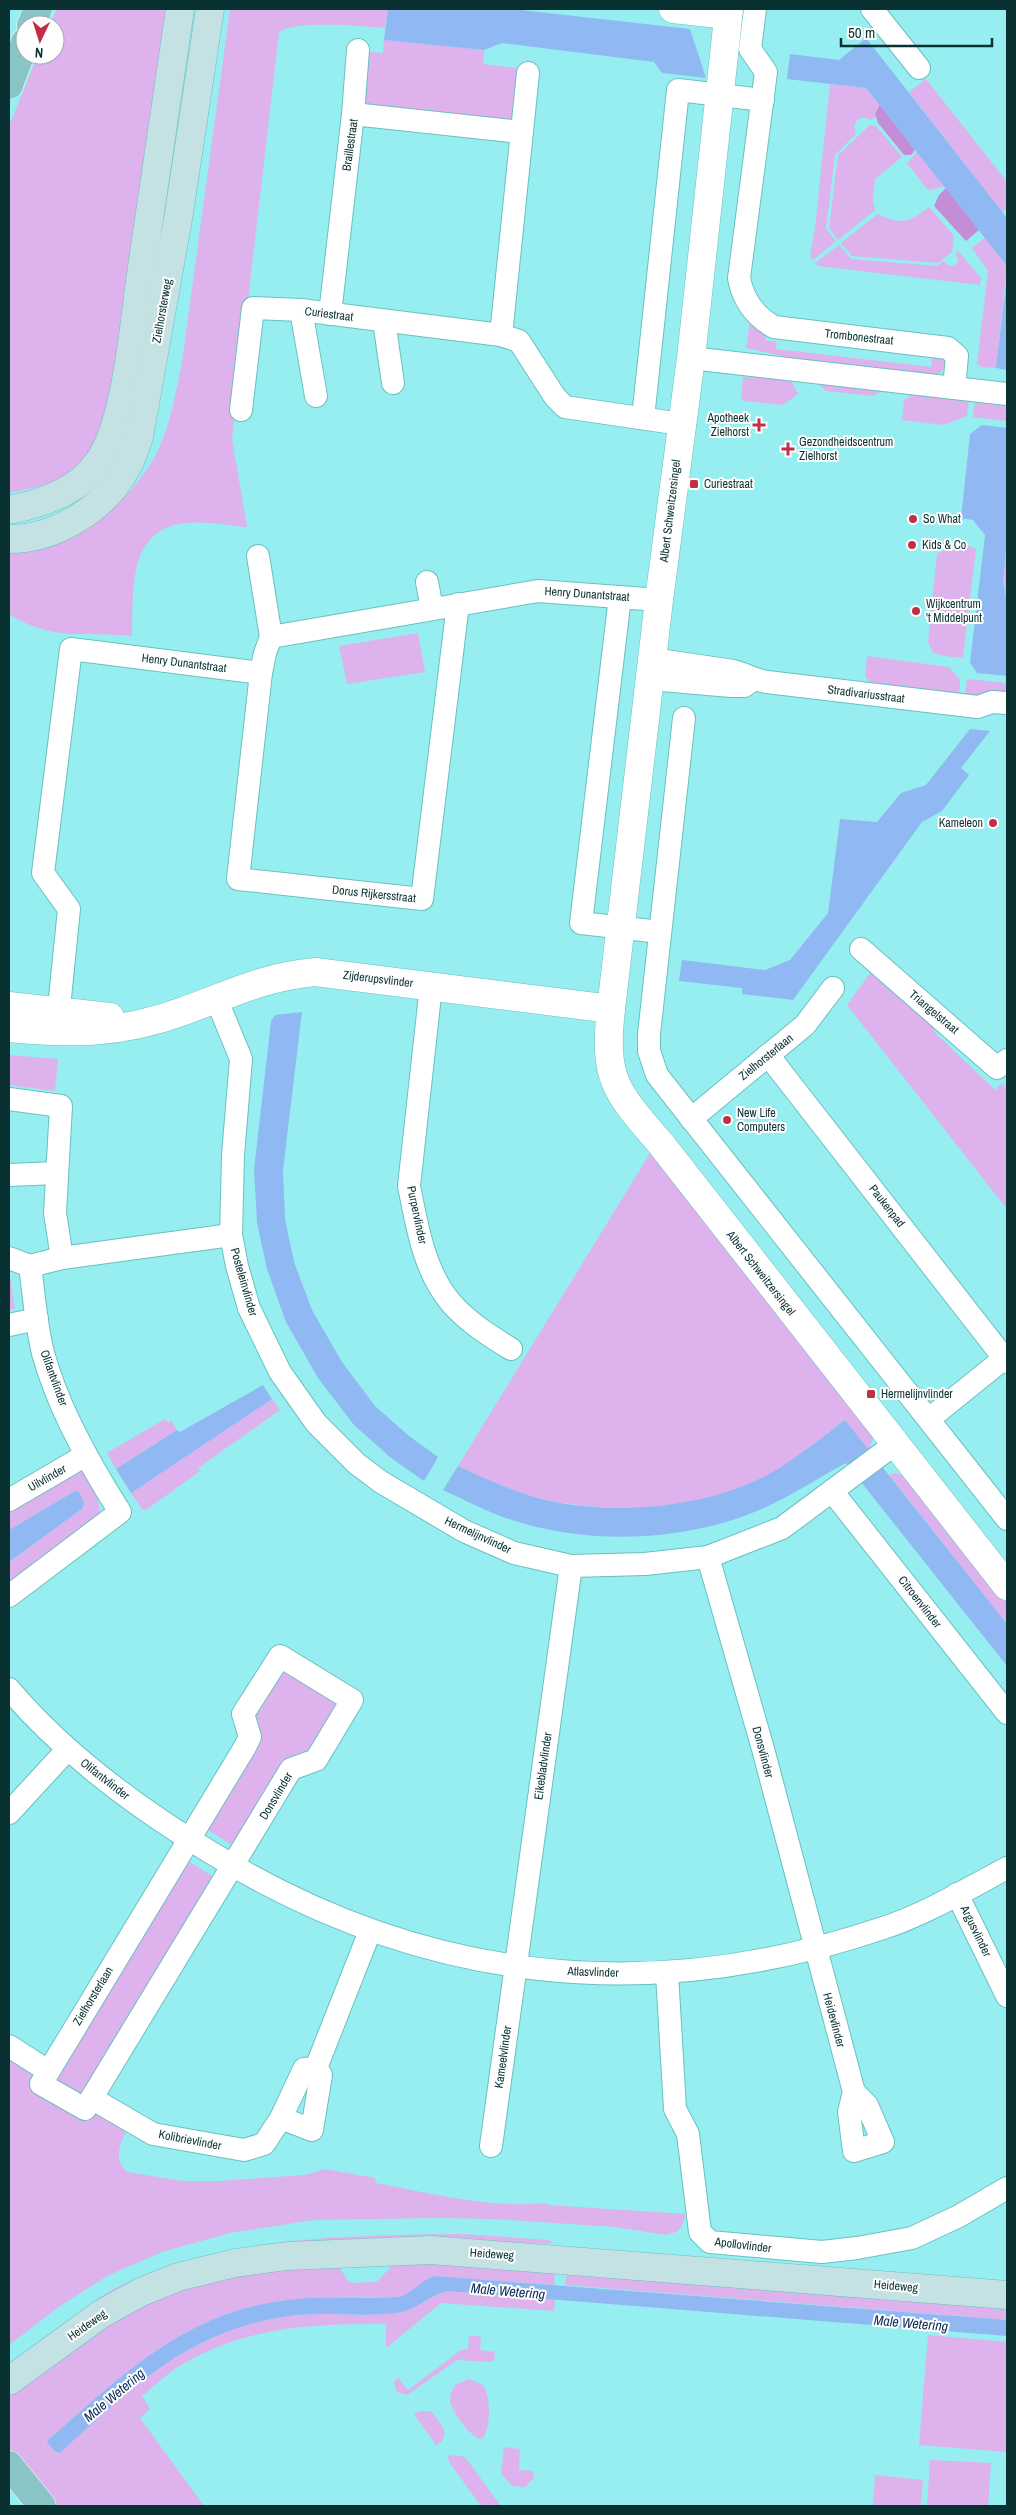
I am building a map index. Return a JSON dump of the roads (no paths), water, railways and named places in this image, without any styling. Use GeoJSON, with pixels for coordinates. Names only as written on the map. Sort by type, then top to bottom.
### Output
{"type":"FeatureCollection","features":[{"type":"Feature","properties":{"kind":"main road","name":"Zielhorsterweg"},"geometry":{"type":"LineString","coordinates":[[9,510],[29,506],[57,496],[79,482],[97,465],[107,449],[115,427],[132,340],[180,9]]}},
{"type":"Feature","properties":{"kind":"main road","name":"Zielhorsterweg"},"geometry":{"type":"LineString","coordinates":[[9,539],[40,534],[68,524],[86,512],[107,494],[126,470],[140,438],[178,219],[210,9]]}},
{"type":"Feature","properties":{"kind":"main road"},"geometry":{"type":"LineString","coordinates":[[9,85],[16,65]]}},
{"type":"Feature","properties":{"kind":"main road","name":"Heideweg"},"geometry":{"type":"LineString","coordinates":[[9,2381],[101,2314],[141,2292],[178,2277],[236,2263],[287,2256],[431,2250],[1007,2294]]}},
{"type":"Feature","properties":{"kind":"main road"},"geometry":{"type":"LineString","coordinates":[[9,2465],[42,2506]]}},
{"type":"Feature","properties":{"kind":"street"},"geometry":{"type":"LineString","coordinates":[[673,9],[729,12]]}},
{"type":"Feature","properties":{"kind":"street"},"geometry":{"type":"LineString","coordinates":[[643,418],[678,90],[763,100],[766,72],[750,49],[755,9]]}},
{"type":"Feature","properties":{"kind":"street"},"geometry":{"type":"LineString","coordinates":[[872,9],[919,68]]}},
{"type":"Feature","properties":{"kind":"street","name":"Albert Schweitzersingel"},"geometry":{"type":"LineString","coordinates":[[729,12],[691,358],[659,600],[611,1008],[610,1063],[624,1102],[661,1144],[1007,1586]]}},
{"type":"Feature","properties":{"kind":"street"},"geometry":{"type":"LineString","coordinates":[[353,114],[358,50]]}},
{"type":"Feature","properties":{"kind":"street"},"geometry":{"type":"LineString","coordinates":[[501,335],[528,73]]}},
{"type":"Feature","properties":{"kind":"street","name":"Trombonestraat"},"geometry":{"type":"LineString","coordinates":[[763,100],[739,278],[741,291],[752,310],[774,327],[948,348],[957,356],[954,388]]}},
{"type":"Feature","properties":{"kind":"street","name":"Braillestraat"},"geometry":{"type":"LineString","coordinates":[[330,314],[353,114],[521,132]]}},
{"type":"Feature","properties":{"kind":"street","name":"Curiestraat"},"geometry":{"type":"LineString","coordinates":[[241,410],[253,308],[302,310],[501,335],[519,341],[555,397],[565,407],[681,424]]}},
{"type":"Feature","properties":{"kind":"street"},"geometry":{"type":"LineString","coordinates":[[302,310],[316,396]]}},
{"type":"Feature","properties":{"kind":"street"},"geometry":{"type":"LineString","coordinates":[[384,321],[393,383]]}},
{"type":"Feature","properties":{"kind":"street"},"geometry":{"type":"LineString","coordinates":[[691,358],[1006,395]]}},
{"type":"Feature","properties":{"kind":"street"},"geometry":{"type":"LineString","coordinates":[[258,556],[271,638],[265,653],[261,673]]}},
{"type":"Feature","properties":{"kind":"street"},"geometry":{"type":"LineString","coordinates":[[427,582],[432,609]]}},
{"type":"Feature","properties":{"kind":"street","name":"Henry Dunantstraat"},"geometry":{"type":"LineString","coordinates":[[271,638],[538,590],[659,600]]}},
{"type":"Feature","properties":{"kind":"street"},"geometry":{"type":"LineString","coordinates":[[620,597],[581,923],[660,932]]}},
{"type":"Feature","properties":{"kind":"street","name":"Dorus Rijkersstraat"},"geometry":{"type":"LineString","coordinates":[[261,673],[238,880],[422,899],[458,604]]}},
{"type":"Feature","properties":{"kind":"street","name":"Henry Dunantstraat"},"geometry":{"type":"LineString","coordinates":[[57,1022],[70,909],[43,873],[71,649],[261,673]]}},
{"type":"Feature","properties":{"kind":"street","name":"Stradivariusstraat"},"geometry":{"type":"LineString","coordinates":[[651,669],[733,671],[745,674],[753,680],[978,707],[992,702],[1007,703]]}},
{"type":"Feature","properties":{"kind":"street","name":"Stradivariusstraat"},"geometry":{"type":"LineString","coordinates":[[978,707],[991,716],[1007,719]]}},
{"type":"Feature","properties":{"kind":"street"},"geometry":{"type":"LineString","coordinates":[[684,718],[649,1034],[650,1051],[656,1075],[1007,1519]]}},
{"type":"Feature","properties":{"kind":"street","name":"Triangelstraat"},"geometry":{"type":"LineString","coordinates":[[861,949],[998,1068],[1007,1060]]}},
{"type":"Feature","properties":{"kind":"street","name":"Zijderupsvlinder"},"geometry":{"type":"LineString","coordinates":[[9,1028],[57,1022],[151,1021],[180,1013],[266,979],[315,972],[611,1008]]}},
{"type":"Feature","properties":{"kind":"street","name":"Purpervlinder"},"geometry":{"type":"LineString","coordinates":[[431,986],[409,1186],[415,1214],[422,1244],[440,1288],[453,1305],[477,1327],[510,1349]]}},
{"type":"Feature","properties":{"kind":"street","name":"Zielhorsterlaan"},"geometry":{"type":"LineString","coordinates":[[691,1119],[805,1025],[833,988]]}},
{"type":"Feature","properties":{"kind":"street","name":"Posteleinvlinder"},"geometry":{"type":"LineString","coordinates":[[216,998],[241,1059],[233,1155],[231,1235],[237,1266],[249,1308],[280,1372],[316,1423],[357,1464],[418,1505]]}},
{"type":"Feature","properties":{"kind":"street","name":"Zijderupsvlinder"},"geometry":{"type":"LineString","coordinates":[[9,1006],[57,1022]]}},
{"type":"Feature","properties":{"kind":"street","name":"Paukenpad"},"geometry":{"type":"LineString","coordinates":[[768,1055],[1006,1359],[929,1419]]}},
{"type":"Feature","properties":{"kind":"street"},"geometry":{"type":"LineString","coordinates":[[9,1099],[62,1106],[55,1213],[62,1258]]}},
{"type":"Feature","properties":{"kind":"street"},"geometry":{"type":"LineString","coordinates":[[9,1175],[57,1173]]}},
{"type":"Feature","properties":{"kind":"street"},"geometry":{"type":"LineString","coordinates":[[9,1258],[30,1266],[62,1258],[231,1235]]}},
{"type":"Feature","properties":{"kind":"street","name":"Olifantvlinder"},"geometry":{"type":"LineString","coordinates":[[9,1596],[120,1512],[86,1455],[56,1389],[43,1353],[30,1266]]}},
{"type":"Feature","properties":{"kind":"street"},"geometry":{"type":"LineString","coordinates":[[9,1325],[37,1319]]}},
{"type":"Feature","properties":{"kind":"street","name":"Hermelijnvlinder"},"geometry":{"type":"LineString","coordinates":[[418,1505],[487,1542],[514,1553],[572,1566],[646,1564],[708,1557],[782,1528],[895,1444]]}},
{"type":"Feature","properties":{"kind":"street","name":"Uilvlinder"},"geometry":{"type":"LineString","coordinates":[[9,1500],[86,1455]]}},
{"type":"Feature","properties":{"kind":"street","name":"Citroenvlinder"},"geometry":{"type":"LineString","coordinates":[[832,1491],[1007,1713]]}},
{"type":"Feature","properties":{"kind":"street","name":"Donsvlinder"},"geometry":{"type":"LineString","coordinates":[[708,1557],[763,1749],[815,1948]]}},
{"type":"Feature","properties":{"kind":"street","name":"Eikebladvlinder"},"geometry":{"type":"LineString","coordinates":[[516,1967],[572,1566]]}},
{"type":"Feature","properties":{"kind":"street","name":"Zielhorsterlaan"},"geometry":{"type":"LineString","coordinates":[[48,2071],[187,1839],[245,1747],[250,1737],[243,1714],[280,1656],[314,1676]]}},
{"type":"Feature","properties":{"kind":"street","name":"Donsvlinder"},"geometry":{"type":"LineString","coordinates":[[233,1867],[292,1769],[316,1760],[352,1700],[314,1676]]}},
{"type":"Feature","properties":{"kind":"street","name":"Olifantvlinder"},"geometry":{"type":"LineString","coordinates":[[9,1689],[67,1750],[148,1812],[187,1839]]}},
{"type":"Feature","properties":{"kind":"street"},"geometry":{"type":"LineString","coordinates":[[9,1813],[67,1750]]}},
{"type":"Feature","properties":{"kind":"street","name":"Atlasvlinder"},"geometry":{"type":"LineString","coordinates":[[187,1839],[233,1867],[302,1903],[370,1931],[449,1955],[516,1967],[591,1973],[667,1974],[741,1964],[815,1948],[885,1928],[958,1894],[1007,1868]]}},
{"type":"Feature","properties":{"kind":"street"},"geometry":{"type":"LineString","coordinates":[[9,2046],[48,2071],[41,2084],[86,2109],[233,1867]]}},
{"type":"Feature","properties":{"kind":"street","name":"Argusvlinder"},"geometry":{"type":"LineString","coordinates":[[958,1894],[1007,1996]]}},
{"type":"Feature","properties":{"kind":"street"},"geometry":{"type":"LineString","coordinates":[[280,2118],[312,2130],[321,2075],[316,2068],[370,1931]]}},
{"type":"Feature","properties":{"kind":"street","name":"Heidevlinder"},"geometry":{"type":"LineString","coordinates":[[815,1948],[854,2092]]}},
{"type":"Feature","properties":{"kind":"street","name":"Kameelvlinder"},"geometry":{"type":"LineString","coordinates":[[490,2146],[516,1967]]}},
{"type":"Feature","properties":{"kind":"street","name":"Apollovlinder"},"geometry":{"type":"LineString","coordinates":[[667,1974],[675,2109],[688,2134],[700,2232],[710,2242],[822,2252],[857,2248],[912,2238],[959,2216],[1007,2188]]}},
{"type":"Feature","properties":{"kind":"street","name":"Kolibrievlinder"},"geometry":{"type":"LineString","coordinates":[[93,2099],[153,2134],[244,2150],[264,2144],[280,2118],[304,2069],[316,2068]]}},
{"type":"Feature","properties":{"kind":"water"},"geometry":{"type":"Polygon","coordinates":[[[388,9],[512,9],[690,29],[706,78],[662,73],[654,62],[502,43],[484,50],[384,40],[388,9]]]}},
{"type":"Feature","properties":{"kind":"water"},"geometry":{"type":"Polygon","coordinates":[[[866,38],[1007,218],[1007,266],[866,88],[787,79],[790,54],[839,60],[866,38]]]}},
{"type":"Feature","properties":{"kind":"water"},"geometry":{"type":"Polygon","coordinates":[[[1007,276],[1007,370],[996,368],[1007,276]]]}},
{"type":"Feature","properties":{"kind":"water"},"geometry":{"type":"Polygon","coordinates":[[[982,425],[1007,428],[1007,538],[1003,580],[1007,604],[1007,676],[977,673],[970,663],[985,535],[973,520],[961,518],[970,434],[982,425]]]}},
{"type":"Feature","properties":{"kind":"water"},"geometry":{"type":"Polygon","coordinates":[[[970,729],[990,731],[961,768],[969,775],[942,811],[922,822],[793,1000],[742,994],[742,988],[679,981],[682,960],[765,970],[790,960],[828,913],[840,819],[877,822],[901,793],[926,785],[970,729]]]}},
{"type":"Feature","properties":{"kind":"water"},"geometry":{"type":"Polygon","coordinates":[[[302,1012],[283,1170],[285,1219],[294,1262],[312,1310],[342,1362],[375,1406],[409,1436],[438,1457],[424,1481],[391,1458],[354,1425],[318,1378],[286,1322],[267,1269],[257,1223],[254,1170],[271,1021],[275,1015],[302,1012]]]}},
{"type":"Feature","properties":{"kind":"water"},"geometry":{"type":"Polygon","coordinates":[[[263,1385],[272,1399],[131,1493],[116,1469],[177,1430],[180,1432],[263,1385]]]}},
{"type":"Feature","properties":{"kind":"water"},"geometry":{"type":"Polygon","coordinates":[[[845,1420],[1007,1624],[1007,1666],[846,1463],[788,1496],[752,1513],[690,1531],[657,1535],[624,1537],[557,1531],[525,1524],[495,1514],[443,1490],[458,1466],[515,1491],[550,1501],[607,1508],[669,1505],[729,1491],[756,1481],[789,1462],[845,1420]]]}},
{"type":"Feature","properties":{"kind":"water"},"geometry":{"type":"Polygon","coordinates":[[[75,1491],[79,1492],[84,1503],[83,1508],[9,1562],[9,1530],[75,1491]]]}},
{"type":"Feature","properties":{"kind":"water","name":"Male Wetering"},"geometry":{"type":"Polygon","coordinates":[[[434,2276],[1007,2320],[1007,2336],[448,2291],[403,2312],[372,2315],[298,2315],[260,2322],[226,2332],[195,2346],[167,2363],[114,2404],[60,2453],[56,2452],[47,2442],[132,2368],[191,2330],[223,2316],[258,2305],[297,2299],[399,2297],[434,2276]]]}},
{"type":"Feature","properties":{"kind":"place","name":"Apotheek Zielhorst"},"geometry":{"type":"Point","coordinates":[759,425]}},
{"type":"Feature","properties":{"kind":"place","name":"Gezondheidscentrum Zielhorst"},"geometry":{"type":"Point","coordinates":[788,449]}},
{"type":"Feature","properties":{"kind":"place","name":"Curiestraat"},"geometry":{"type":"Point","coordinates":[694,484]}},
{"type":"Feature","properties":{"kind":"place","name":"So What"},"geometry":{"type":"Point","coordinates":[913,519]}},
{"type":"Feature","properties":{"kind":"place","name":"Kids & Co"},"geometry":{"type":"Point","coordinates":[912,545]}},
{"type":"Feature","properties":{"kind":"place","name":"Wijkcentrum 't Middelpunt"},"geometry":{"type":"Point","coordinates":[916,611]}},
{"type":"Feature","properties":{"kind":"place","name":"Kameleon"},"geometry":{"type":"Point","coordinates":[993,823]}},
{"type":"Feature","properties":{"kind":"place","name":"New Life Computers"},"geometry":{"type":"Point","coordinates":[727,1120]}},
{"type":"Feature","properties":{"kind":"place","name":"Hermelijnvlinder"},"geometry":{"type":"Point","coordinates":[871,1394]}}]}
